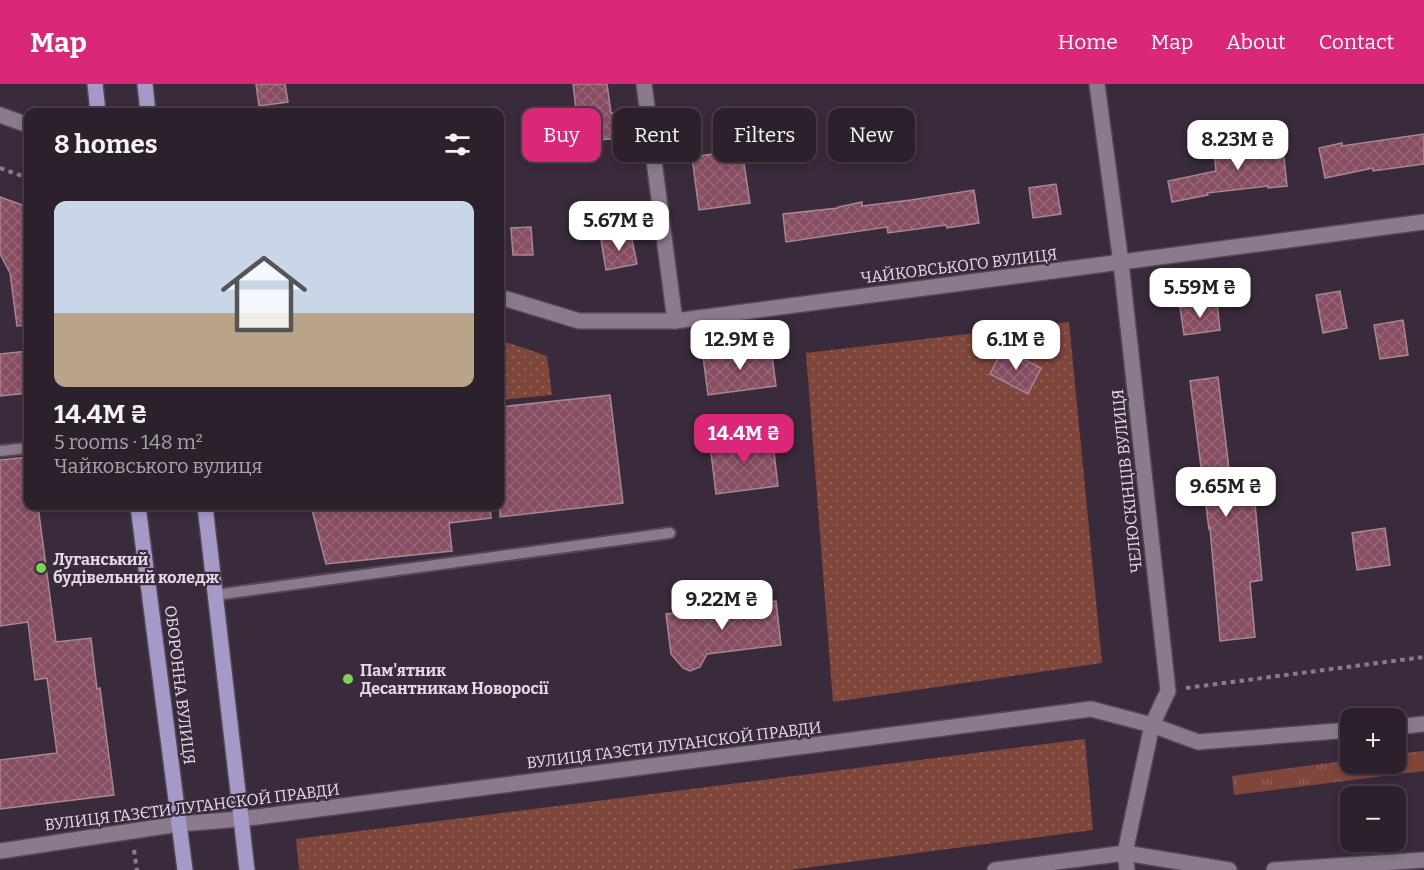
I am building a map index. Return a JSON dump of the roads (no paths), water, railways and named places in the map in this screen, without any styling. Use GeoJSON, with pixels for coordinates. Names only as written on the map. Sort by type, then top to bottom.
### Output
{"type":"FeatureCollection","features":[{"type":"Feature","properties":{"kind":"main road"},"geometry":{"type":"LineString","coordinates":[[95,84],[98,108]]}},
{"type":"Feature","properties":{"kind":"main road"},"geometry":{"type":"LineString","coordinates":[[145,84],[148,108]]}},
{"type":"Feature","properties":{"kind":"main road","name":"ОБОРОННА ВУЛИЦЯ"},"geometry":{"type":"LineString","coordinates":[[139,510],[185,870]]}},
{"type":"Feature","properties":{"kind":"main road"},"geometry":{"type":"LineString","coordinates":[[205,510],[247,870]]}},
{"type":"Feature","properties":{"kind":"street"},"geometry":{"type":"LineString","coordinates":[[644,84],[675,321]]}},
{"type":"Feature","properties":{"kind":"street","name":"ЧЕЛЮСКІНЦІВ ВУЛИЦЯ"},"geometry":{"type":"LineString","coordinates":[[1097,84],[1121,263],[1168,691],[1152,725]]}},
{"type":"Feature","properties":{"kind":"street"},"geometry":{"type":"LineString","coordinates":[[0,115],[24,124]]}},
{"type":"Feature","properties":{"kind":"street","name":"ЧАЙКОВСЬКОГО ВУЛИЦЯ"},"geometry":{"type":"LineString","coordinates":[[504,298],[579,321],[675,321],[1424,222]]}},
{"type":"Feature","properties":{"kind":"street","name":"ВУЛИЦЯ ГАЗЄТИ ЛУГАНСКОЙ ПРАВДИ"},"geometry":{"type":"LineString","coordinates":[[0,851],[179,824],[241,819],[1091,709],[1152,725],[1198,742],[1340,731]]}},
{"type":"Feature","properties":{"kind":"street"},"geometry":{"type":"LineString","coordinates":[[1406,726],[1424,724]]}},
{"type":"Feature","properties":{"kind":"street"},"geometry":{"type":"LineString","coordinates":[[1127,870],[1125,853],[1152,725]]}},
{"type":"Feature","properties":{"kind":"street"},"geometry":{"type":"LineString","coordinates":[[995,870],[1125,853],[1229,870]]}},
{"type":"Feature","properties":{"kind":"street"},"geometry":{"type":"LineString","coordinates":[[1274,870],[1424,860]]}},
{"type":"Feature","properties":{"kind":"lane"},"geometry":{"type":"LineString","coordinates":[[0,451],[24,448]]}},
{"type":"Feature","properties":{"kind":"lane"},"geometry":{"type":"LineString","coordinates":[[215,596],[670,533]]}},
{"type":"Feature","properties":{"kind":"place","name":"Луганський будівельний коледж"},"geometry":{"type":"Point","coordinates":[41,568]}},
{"type":"Feature","properties":{"kind":"place","name":"Пам'ятник Десантникам Новоросії"},"geometry":{"type":"Point","coordinates":[348,679]}}]}
